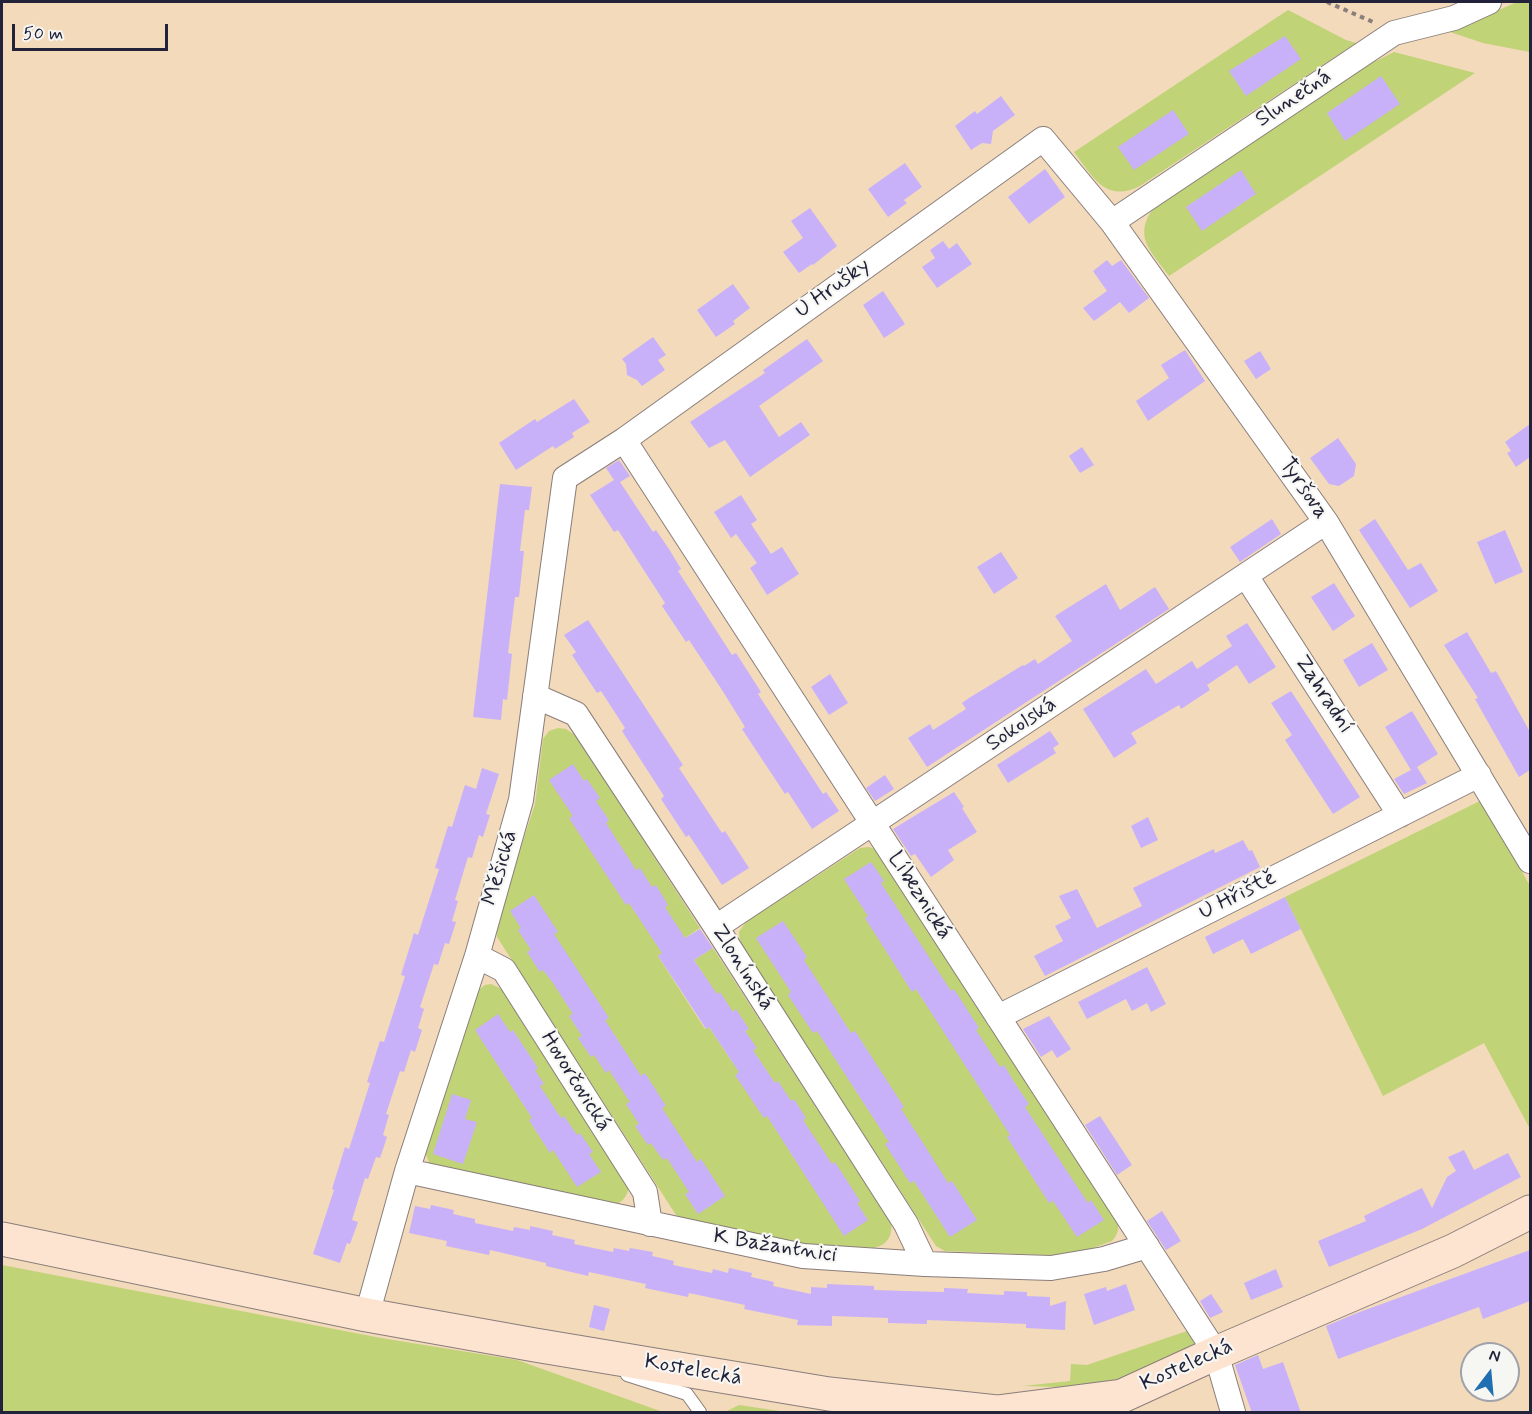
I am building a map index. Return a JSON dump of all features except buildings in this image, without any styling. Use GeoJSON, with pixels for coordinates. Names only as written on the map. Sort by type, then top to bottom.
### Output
{"type":"FeatureCollection","features":[{"type":"Feature","properties":{"kind":"main road","name":"Kostelecká"},"geometry":{"type":"LineString","coordinates":[[2,1239],[367,1315],[535,1345],[701,1386],[826,1399],[997,1412],[1122,1396],[1453,1251],[1530,1212]]}},
{"type":"Feature","properties":{"kind":"street","name":"Slunečná"},"geometry":{"type":"LineString","coordinates":[[1112,222],[1394,33],[1454,18],[1489,2]]}},
{"type":"Feature","properties":{"kind":"street","name":"Tyršova"},"geometry":{"type":"LineString","coordinates":[[1043,139],[1112,222],[1326,522],[1530,861]]}},
{"type":"Feature","properties":{"kind":"street","name":"U Hrušky"},"geometry":{"type":"LineString","coordinates":[[624,440],[1043,139]]}},
{"type":"Feature","properties":{"kind":"street","name":"Měšická"},"geometry":{"type":"LineString","coordinates":[[367,1315],[407,1171],[477,956],[520,800],[564,478],[624,440]]}},
{"type":"Feature","properties":{"kind":"street","name":"Líbeznická"},"geometry":{"type":"LineString","coordinates":[[624,440],[1216,1353],[1233,1413]]}},
{"type":"Feature","properties":{"kind":"street","name":"Sokolská"},"geometry":{"type":"LineString","coordinates":[[716,927],[1326,522]]}},
{"type":"Feature","properties":{"kind":"street","name":"Zahradní"},"geometry":{"type":"LineString","coordinates":[[1246,576],[1400,815]]}},
{"type":"Feature","properties":{"kind":"street","name":"Zlonínská"},"geometry":{"type":"LineString","coordinates":[[535,696],[576,714],[716,927],[906,1224],[924,1264]]}},
{"type":"Feature","properties":{"kind":"street","name":"U Hřiště"},"geometry":{"type":"LineString","coordinates":[[998,1017],[1479,775]]}},
{"type":"Feature","properties":{"kind":"street","name":"Hovorčovická"},"geometry":{"type":"LineString","coordinates":[[477,956],[504,970],[645,1192],[650,1224]]}},
{"type":"Feature","properties":{"kind":"street","name":"K Bažantnici"},"geometry":{"type":"LineString","coordinates":[[407,1171],[803,1256],[924,1264],[1051,1268],[1104,1259],[1147,1246]]}},
{"type":"Feature","properties":{"kind":"lane"},"geometry":{"type":"LineString","coordinates":[[700,1413],[701,1386]]}},
{"type":"Feature","properties":{"kind":"path"},"geometry":{"type":"LineString","coordinates":[[1327,2],[1394,33]]}},
{"type":"Feature","properties":{"kind":"green space"},"geometry":{"type":"Polygon","coordinates":[[[1517,2],[1530,2],[1530,52],[1483,43],[1450,32],[1517,2]]]}},
{"type":"Feature","properties":{"kind":"green space"},"geometry":{"type":"Polygon","coordinates":[[[1288,10],[1356,43],[1140,186],[1118,191],[1101,185],[1074,152],[1288,10]]]}},
{"type":"Feature","properties":{"kind":"green space"},"geometry":{"type":"Polygon","coordinates":[[[1394,52],[1475,73],[1169,276],[1150,250],[1144,234],[1148,217],[1155,206],[1364,67],[1394,52]]]}},
{"type":"Feature","properties":{"kind":"green space"},"geometry":{"type":"Polygon","coordinates":[[[558,728],[566,729],[576,736],[700,928],[658,956],[705,1029],[709,1027],[733,1063],[756,1048],[745,1031],[748,1029],[736,1010],[733,1012],[717,995],[694,960],[713,948],[891,1223],[890,1236],[882,1245],[874,1248],[790,1245],[686,1222],[676,1215],[497,937],[496,924],[535,804],[543,739],[549,731],[558,728]]]}},
{"type":"Feature","properties":{"kind":"green space"},"geometry":{"type":"Polygon","coordinates":[[[1482,800],[1530,886],[1530,1129],[1484,1043],[1383,1096],[1285,897],[1482,800]]]}},
{"type":"Feature","properties":{"kind":"green space"},"geometry":{"type":"Polygon","coordinates":[[[860,848],[875,849],[1116,1215],[1118,1229],[1112,1241],[1071,1256],[945,1251],[936,1246],[740,943],[739,932],[746,922],[860,848]]]}},
{"type":"Feature","properties":{"kind":"green space"},"geometry":{"type":"Polygon","coordinates":[[[491,984],[504,990],[629,1187],[625,1197],[619,1203],[612,1206],[430,1165],[425,1152],[477,991],[491,984]]]}},
{"type":"Feature","properties":{"kind":"green space"},"geometry":{"type":"Polygon","coordinates":[[[2,1265],[381,1338],[517,1360],[663,1412],[2,1412],[2,1265]]]}},
{"type":"Feature","properties":{"kind":"green space"},"geometry":{"type":"Polygon","coordinates":[[[1190,1330],[1203,1349],[1095,1388],[1023,1386],[1070,1381],[1071,1364],[1087,1365],[1190,1330]]]}},
{"type":"Feature","properties":{"kind":"green space"},"geometry":{"type":"Polygon","coordinates":[[[739,1405],[786,1412],[725,1412],[739,1405]]]}}]}
